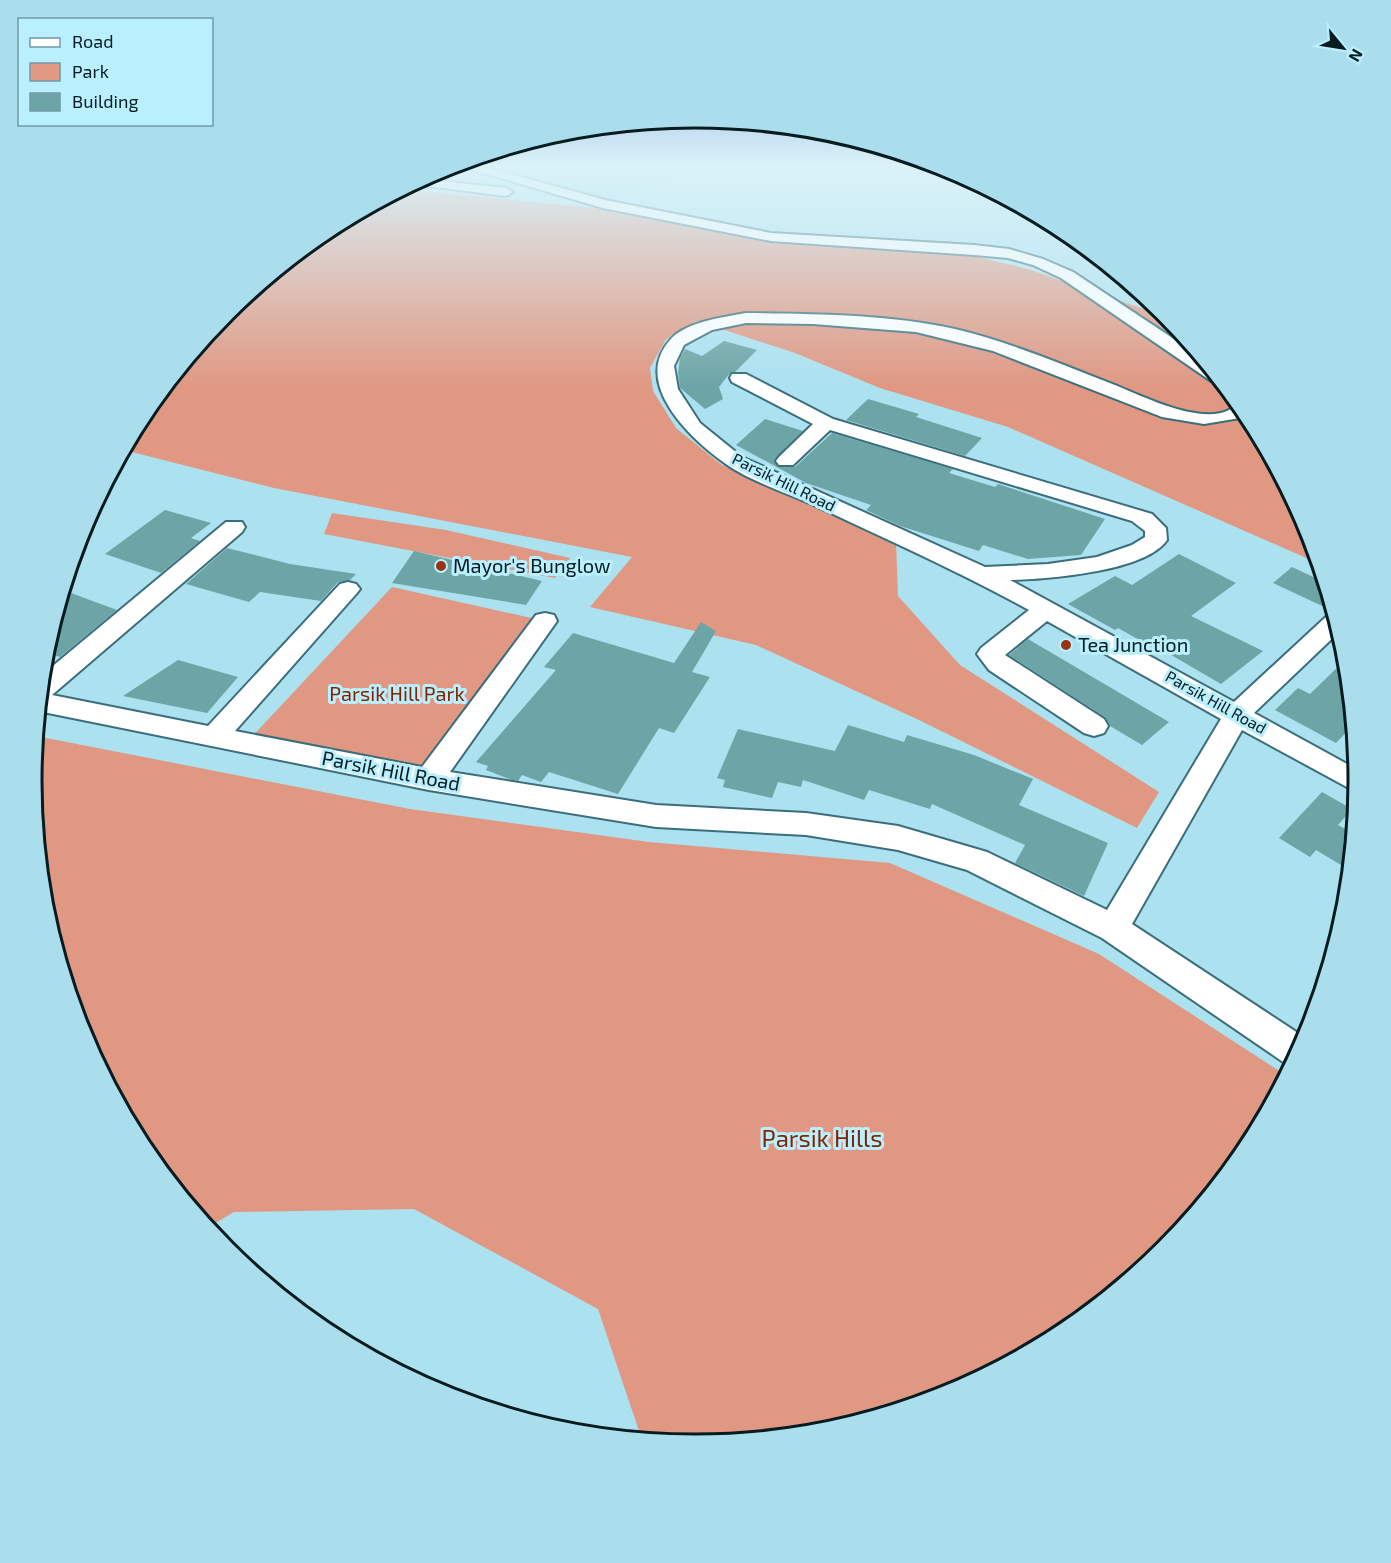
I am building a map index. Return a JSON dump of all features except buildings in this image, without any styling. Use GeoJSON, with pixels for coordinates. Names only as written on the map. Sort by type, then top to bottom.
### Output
{"type":"FeatureCollection","features":[{"type":"Feature","properties":{"kind":"street"},"geometry":{"type":"LineString","coordinates":[[817,240],[974,250],[1010,254],[1038,262],[1066,274],[1196,362]]}},
{"type":"Feature","properties":{"kind":"street","name":"Parsik Hill Road"},"geometry":{"type":"LineString","coordinates":[[1236,414],[1217,420],[1169,413],[999,347],[954,334],[916,327],[813,319],[746,318],[707,326],[677,342],[665,366],[669,389],[692,427],[735,462],[981,574],[1238,713],[1349,777]]}},
{"type":"Feature","properties":{"kind":"street"},"geometry":{"type":"LineString","coordinates":[[740,378],[826,423],[1140,516],[1153,523],[1157,531],[1156,540],[1147,548],[1109,560],[1059,570],[981,574]]}},
{"type":"Feature","properties":{"kind":"street"},"geometry":{"type":"LineString","coordinates":[[786,461],[826,423]]}},
{"type":"Feature","properties":{"kind":"street"},"geometry":{"type":"LineString","coordinates":[[50,682],[234,527]]}},
{"type":"Feature","properties":{"kind":"street"},"geometry":{"type":"LineString","coordinates":[[215,736],[348,590]]}},
{"type":"Feature","properties":{"kind":"street"},"geometry":{"type":"LineString","coordinates":[[1046,609],[990,654],[998,664],[1094,726]]}},
{"type":"Feature","properties":{"kind":"street"},"geometry":{"type":"LineString","coordinates":[[429,779],[545,621]]}},
{"type":"Feature","properties":{"kind":"street"},"geometry":{"type":"LineString","coordinates":[[1113,928],[1238,713],[1330,627]]}},
{"type":"Feature","properties":{"kind":"street","name":"Parsik Hill Road"},"geometry":{"type":"LineString","coordinates":[[47,704],[429,779],[656,816],[806,824],[898,838],[976,861],[1113,928],[1292,1049]]}},
{"type":"Feature","properties":{"kind":"green space"},"geometry":{"type":"Polygon","coordinates":[[[329,240],[756,240],[771,243],[961,253],[1028,269],[1149,311],[1187,351],[1239,418],[1282,492],[1310,559],[1008,427],[880,388],[795,353],[697,321],[666,339],[650,368],[653,391],[676,428],[722,465],[896,542],[898,596],[960,665],[1159,792],[1137,828],[919,720],[756,645],[590,607],[632,557],[274,488],[132,452],[152,418],[177,384],[233,319],[265,290],[329,240]]]}},
{"type":"Feature","properties":{"kind":"green space"},"geometry":{"type":"Polygon","coordinates":[[[332,513],[446,530],[570,558],[555,578],[324,534],[332,513]]]}},
{"type":"Feature","properties":{"kind":"green space","name":"Parsik Hill Park"},"geometry":{"type":"Polygon","coordinates":[[[392,587],[545,621],[429,779],[247,742],[392,587]]]}},
{"type":"Feature","properties":{"kind":"green space","name":"Parsik Hills"},"geometry":{"type":"Polygon","coordinates":[[[43,737],[410,809],[649,842],[890,863],[1099,954],[1281,1072],[1239,1145],[1187,1212],[1158,1244],[1126,1273],[1059,1325],[985,1368],[906,1400],[865,1413],[781,1429],[738,1434],[639,1432],[598,1309],[414,1209],[234,1212],[214,1224],[177,1179],[152,1145],[130,1108],[109,1071],[92,1032],[64,951],[48,867],[43,824],[43,737]]]}},
{"type":"Feature","properties":{"kind":"place","name":"Mayor's Bunglow"},"geometry":{"type":"Point","coordinates":[441,566]}},
{"type":"Feature","properties":{"kind":"place","name":"Tea Junction"},"geometry":{"type":"Point","coordinates":[1066,645]}}]}
